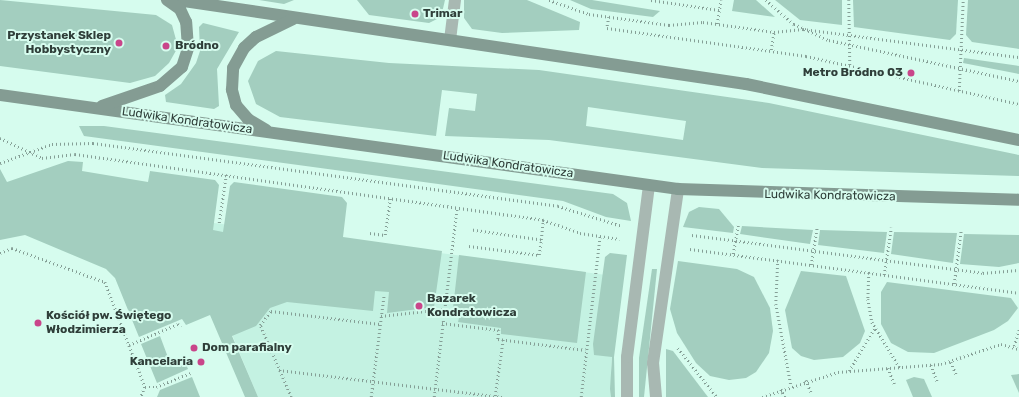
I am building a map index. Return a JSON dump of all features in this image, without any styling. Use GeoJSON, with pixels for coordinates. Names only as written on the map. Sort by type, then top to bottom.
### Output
{"type":"FeatureCollection","features":[{"type":"Feature","properties":{"kind":"main road"},"geometry":{"type":"LineString","coordinates":[[80,107],[111,105],[144,94],[169,80],[182,67],[188,48],[186,22],[180,9],[167,0]]}},
{"type":"Feature","properties":{"kind":"main road"},"geometry":{"type":"LineString","coordinates":[[177,0],[746,84],[1019,140]]}},
{"type":"Feature","properties":{"kind":"main road"},"geometry":{"type":"LineString","coordinates":[[274,133],[241,113],[232,90],[233,68],[244,48],[256,37],[279,23],[302,19]]}},
{"type":"Feature","properties":{"kind":"main road","name":"Ludwika Kondratowicza"},"geometry":{"type":"LineString","coordinates":[[0,95],[678,189],[1019,200]]}},
{"type":"Feature","properties":{"kind":"street"},"geometry":{"type":"LineString","coordinates":[[450,40],[455,0]]}},
{"type":"Feature","properties":{"kind":"street"},"geometry":{"type":"LineString","coordinates":[[626,397],[627,357],[650,185]]}},
{"type":"Feature","properties":{"kind":"street"},"geometry":{"type":"LineString","coordinates":[[656,397],[654,363],[678,189]]}},
{"type":"Feature","properties":{"kind":"path"},"geometry":{"type":"LineString","coordinates":[[549,0],[580,12],[675,26],[717,24],[774,32],[803,29],[1019,57]]}},
{"type":"Feature","properties":{"kind":"path"},"geometry":{"type":"LineString","coordinates":[[652,0],[719,10]]}},
{"type":"Feature","properties":{"kind":"path"},"geometry":{"type":"LineString","coordinates":[[717,24],[721,0]]}},
{"type":"Feature","properties":{"kind":"path"},"geometry":{"type":"LineString","coordinates":[[766,0],[803,29],[850,45],[960,70],[1019,81]]}},
{"type":"Feature","properties":{"kind":"path"},"geometry":{"type":"LineString","coordinates":[[849,0],[850,66]]}},
{"type":"Feature","properties":{"kind":"path"},"geometry":{"type":"LineString","coordinates":[[959,91],[963,0]]}},
{"type":"Feature","properties":{"kind":"path"},"geometry":{"type":"LineString","coordinates":[[609,17],[607,28],[771,50],[1019,104]]}},
{"type":"Feature","properties":{"kind":"path"},"geometry":{"type":"LineString","coordinates":[[771,50],[774,32]]}},
{"type":"Feature","properties":{"kind":"path"},"geometry":{"type":"LineString","coordinates":[[0,138],[42,158],[75,154],[226,175],[543,220],[600,236],[629,240]]}},
{"type":"Feature","properties":{"kind":"path"},"geometry":{"type":"LineString","coordinates":[[0,163],[61,142],[93,143],[558,206],[602,223],[644,229]]}},
{"type":"Feature","properties":{"kind":"path"},"geometry":{"type":"LineString","coordinates":[[219,223],[226,175]]}},
{"type":"Feature","properties":{"kind":"path"},"geometry":{"type":"LineString","coordinates":[[370,233],[385,235],[390,198]]}},
{"type":"Feature","properties":{"kind":"path"},"geometry":{"type":"LineString","coordinates":[[434,397],[457,208]]}},
{"type":"Feature","properties":{"kind":"path"},"geometry":{"type":"LineString","coordinates":[[469,246],[539,255],[543,220]]}},
{"type":"Feature","properties":{"kind":"path"},"geometry":{"type":"LineString","coordinates":[[733,254],[738,225]]}},
{"type":"Feature","properties":{"kind":"path"},"geometry":{"type":"LineString","coordinates":[[811,265],[817,226]]}},
{"type":"Feature","properties":{"kind":"path"},"geometry":{"type":"LineString","coordinates":[[884,275],[891,228]]}},
{"type":"Feature","properties":{"kind":"path"},"geometry":{"type":"LineString","coordinates":[[472,230],[541,240]]}},
{"type":"Feature","properties":{"kind":"path"},"geometry":{"type":"LineString","coordinates":[[954,284],[961,230]]}},
{"type":"Feature","properties":{"kind":"path"},"geometry":{"type":"LineString","coordinates":[[672,232],[983,273],[1019,270]]}},
{"type":"Feature","properties":{"kind":"path"},"geometry":{"type":"LineString","coordinates":[[581,397],[585,350],[600,236]]}},
{"type":"Feature","properties":{"kind":"path"},"geometry":{"type":"LineString","coordinates":[[0,253],[12,248],[105,282],[145,387],[140,397]]}},
{"type":"Feature","properties":{"kind":"path"},"geometry":{"type":"LineString","coordinates":[[688,248],[1019,293]]}},
{"type":"Feature","properties":{"kind":"path"},"geometry":{"type":"LineString","coordinates":[[778,260],[776,304],[791,385]]}},
{"type":"Feature","properties":{"kind":"path"},"geometry":{"type":"LineString","coordinates":[[869,273],[868,307],[874,329],[900,368]]}},
{"type":"Feature","properties":{"kind":"path"},"geometry":{"type":"LineString","coordinates":[[371,397],[384,294]]}},
{"type":"Feature","properties":{"kind":"path"},"geometry":{"type":"LineString","coordinates":[[381,316],[444,309]]}},
{"type":"Feature","properties":{"kind":"path"},"geometry":{"type":"LineString","coordinates":[[290,397],[260,325],[271,311],[380,324]]}},
{"type":"Feature","properties":{"kind":"path"},"geometry":{"type":"LineString","coordinates":[[129,345],[178,324],[182,326]]}},
{"type":"Feature","properties":{"kind":"path"},"geometry":{"type":"LineString","coordinates":[[442,324],[499,330],[498,338],[585,350]]}},
{"type":"Feature","properties":{"kind":"path"},"geometry":{"type":"LineString","coordinates":[[659,324],[717,397]]}},
{"type":"Feature","properties":{"kind":"path"},"geometry":{"type":"LineString","coordinates":[[849,371],[874,329]]}},
{"type":"Feature","properties":{"kind":"path"},"geometry":{"type":"LineString","coordinates":[[1014,346],[1019,330]]}},
{"type":"Feature","properties":{"kind":"path"},"geometry":{"type":"LineString","coordinates":[[495,397],[503,339]]}},
{"type":"Feature","properties":{"kind":"path"},"geometry":{"type":"LineString","coordinates":[[762,397],[806,380],[849,371],[900,368],[951,362],[994,344],[1014,346],[1019,349]]}},
{"type":"Feature","properties":{"kind":"path"},"geometry":{"type":"LineString","coordinates":[[951,362],[957,376]]}},
{"type":"Feature","properties":{"kind":"path"},"geometry":{"type":"LineString","coordinates":[[930,365],[938,383]]}},
{"type":"Feature","properties":{"kind":"path"},"geometry":{"type":"LineString","coordinates":[[888,368],[895,385]]}},
{"type":"Feature","properties":{"kind":"path"},"geometry":{"type":"LineString","coordinates":[[279,370],[502,397]]}},
{"type":"Feature","properties":{"kind":"path"},"geometry":{"type":"LineString","coordinates":[[145,387],[156,387],[190,373]]}},
{"type":"Feature","properties":{"kind":"path"},"geometry":{"type":"LineString","coordinates":[[806,380],[811,392]]}},
{"type":"Feature","properties":{"kind":"path"},"geometry":{"type":"LineString","coordinates":[[781,389],[785,397]]}},
{"type":"Feature","properties":{"kind":"shaded area"},"geometry":{"type":"Polygon","coordinates":[[[0,0],[156,15],[172,25],[178,47],[169,63],[155,76],[130,83],[0,66],[0,0]]]}},
{"type":"Feature","properties":{"kind":"shaded area"},"geometry":{"type":"Polygon","coordinates":[[[259,0],[294,0],[284,4],[259,0]]]}},
{"type":"Feature","properties":{"kind":"shaded area"},"geometry":{"type":"Polygon","coordinates":[[[357,0],[445,0],[441,17],[429,23],[369,15],[357,0]]]}},
{"type":"Feature","properties":{"kind":"shaded area"},"geometry":{"type":"Polygon","coordinates":[[[464,0],[527,0],[580,22],[579,30],[502,33],[472,29],[464,18],[464,0]]]}},
{"type":"Feature","properties":{"kind":"shaded area"},"geometry":{"type":"Polygon","coordinates":[[[570,0],[592,0],[660,11],[653,17],[591,9],[570,0]]]}},
{"type":"Feature","properties":{"kind":"shaded area"},"geometry":{"type":"Polygon","coordinates":[[[734,0],[756,0],[775,17],[732,11],[734,0]]]}},
{"type":"Feature","properties":{"kind":"shaded area"},"geometry":{"type":"Polygon","coordinates":[[[775,0],[842,0],[842,25],[800,20],[775,0]]]}},
{"type":"Feature","properties":{"kind":"shaded area"},"geometry":{"type":"Polygon","coordinates":[[[853,0],[958,0],[956,34],[950,40],[854,27],[853,0]]]}},
{"type":"Feature","properties":{"kind":"shaded area"},"geometry":{"type":"Polygon","coordinates":[[[968,0],[1019,0],[1019,49],[972,42],[966,35],[968,0]]]}},
{"type":"Feature","properties":{"kind":"shaded area"},"geometry":{"type":"Polygon","coordinates":[[[203,23],[239,32],[217,69],[219,106],[214,109],[166,102],[165,95],[181,84],[196,63],[200,51],[199,27],[203,23]]]}},
{"type":"Feature","properties":{"kind":"shaded area"},"geometry":{"type":"Polygon","coordinates":[[[276,51],[389,63],[539,70],[769,103],[1019,155],[1019,176],[762,168],[549,140],[445,136],[449,108],[475,111],[477,94],[442,90],[436,136],[280,117],[256,104],[248,81],[258,61],[276,51]],[[588,107],[586,126],[683,140],[686,121],[588,107]]]}},
{"type":"Feature","properties":{"kind":"shaded area"},"geometry":{"type":"Polygon","coordinates":[[[964,58],[1019,66],[1019,74],[963,63],[964,58]]]}},
{"type":"Feature","properties":{"kind":"shaded area"},"geometry":{"type":"Polygon","coordinates":[[[79,126],[104,126],[613,194],[627,203],[631,221],[606,217],[563,201],[84,136],[79,126]]]}},
{"type":"Feature","properties":{"kind":"shaded area"},"geometry":{"type":"Polygon","coordinates":[[[68,161],[83,162],[82,171],[148,182],[150,171],[215,180],[219,185],[213,230],[223,232],[230,186],[234,182],[342,197],[347,203],[343,237],[442,251],[434,307],[387,313],[389,292],[375,291],[373,311],[287,302],[270,308],[256,326],[232,336],[258,397],[245,397],[210,315],[186,325],[182,319],[139,337],[115,278],[106,269],[25,235],[0,240],[0,169],[7,182],[68,161]]]}},
{"type":"Feature","properties":{"kind":"shaded area"},"geometry":{"type":"Polygon","coordinates":[[[699,207],[719,209],[734,227],[733,233],[683,227],[689,212],[699,207]]]}},
{"type":"Feature","properties":{"kind":"shaded area","name":"Bazarek Kondratowicza"},"geometry":{"type":"Polygon","coordinates":[[[184,219],[621,277],[611,365],[611,397],[258,397],[184,219]]]}},
{"type":"Feature","properties":{"kind":"shaded area"},"geometry":{"type":"Polygon","coordinates":[[[742,226],[813,230],[810,244],[740,234],[742,226]]]}},
{"type":"Feature","properties":{"kind":"shaded area"},"geometry":{"type":"Polygon","coordinates":[[[820,230],[887,232],[884,253],[818,245],[820,230]]]}},
{"type":"Feature","properties":{"kind":"shaded area"},"geometry":{"type":"Polygon","coordinates":[[[894,232],[957,233],[953,263],[891,254],[894,232]]]}},
{"type":"Feature","properties":{"kind":"shaded area"},"geometry":{"type":"Polygon","coordinates":[[[964,234],[1019,235],[1019,263],[999,267],[960,264],[964,234]]]}},
{"type":"Feature","properties":{"kind":"shaded area"},"geometry":{"type":"Polygon","coordinates":[[[610,253],[627,255],[614,357],[615,397],[611,397],[610,389],[612,357],[594,355],[593,344],[605,257],[610,253]]]}},
{"type":"Feature","properties":{"kind":"shaded area"},"geometry":{"type":"Polygon","coordinates":[[[459,255],[586,272],[577,343],[501,334],[501,328],[458,322],[459,318],[452,317],[459,255]]]}},
{"type":"Feature","properties":{"kind":"shaded area"},"geometry":{"type":"Polygon","coordinates":[[[678,261],[737,269],[754,277],[770,308],[773,331],[769,353],[756,372],[746,378],[729,380],[710,376],[696,363],[677,333],[670,309],[678,261]]]}},
{"type":"Feature","properties":{"kind":"shaded area"},"geometry":{"type":"Polygon","coordinates":[[[652,269],[657,269],[644,397],[639,397],[639,358],[652,269]]]}},
{"type":"Feature","properties":{"kind":"shaded area"},"geometry":{"type":"Polygon","coordinates":[[[801,271],[846,276],[865,331],[860,343],[843,357],[814,360],[801,356],[792,348],[785,310],[801,271]]]}},
{"type":"Feature","properties":{"kind":"shaded area"},"geometry":{"type":"Polygon","coordinates":[[[887,282],[1011,298],[1018,308],[1008,321],[994,330],[934,353],[908,352],[891,343],[881,324],[881,292],[887,282]]]}},
{"type":"Feature","properties":{"kind":"shaded area"},"geometry":{"type":"Polygon","coordinates":[[[160,336],[169,360],[185,362],[188,369],[157,383],[141,344],[160,336]]]}},
{"type":"Feature","properties":{"kind":"shaded area"},"geometry":{"type":"Polygon","coordinates":[[[666,349],[673,351],[708,397],[666,397],[666,349]]]}},
{"type":"Feature","properties":{"kind":"shaded area"},"geometry":{"type":"Polygon","coordinates":[[[1019,374],[1019,393],[1011,375],[1019,374]]]}},
{"type":"Feature","properties":{"kind":"shaded area"},"geometry":{"type":"Polygon","coordinates":[[[192,377],[200,397],[157,397],[160,390],[192,377]]]}},
{"type":"Feature","properties":{"kind":"shaded area"},"geometry":{"type":"Polygon","coordinates":[[[914,377],[924,379],[932,397],[913,397],[906,380],[914,377]]]}},
{"type":"Feature","properties":{"kind":"place","name":"Trimar"},"geometry":{"type":"Point","coordinates":[415,14]}},
{"type":"Feature","properties":{"kind":"place","name":"Przystanek Sklep Hobbystyczny"},"geometry":{"type":"Point","coordinates":[119,43]}},
{"type":"Feature","properties":{"kind":"place","name":"Bródno"},"geometry":{"type":"Point","coordinates":[166,46]}},
{"type":"Feature","properties":{"kind":"place","name":"Metro Bródno 03"},"geometry":{"type":"Point","coordinates":[911,73]}},
{"type":"Feature","properties":{"kind":"place","name":"Bazarek Kondratowicza"},"geometry":{"type":"Point","coordinates":[419,306]}},
{"type":"Feature","properties":{"kind":"place","name":"Kościół pw. Świętego Włodzimierza"},"geometry":{"type":"Point","coordinates":[38,323]}},
{"type":"Feature","properties":{"kind":"place","name":"Dom parafialny"},"geometry":{"type":"Point","coordinates":[194,348]}},
{"type":"Feature","properties":{"kind":"place","name":"Kancelaria"},"geometry":{"type":"Point","coordinates":[201,362]}}]}
